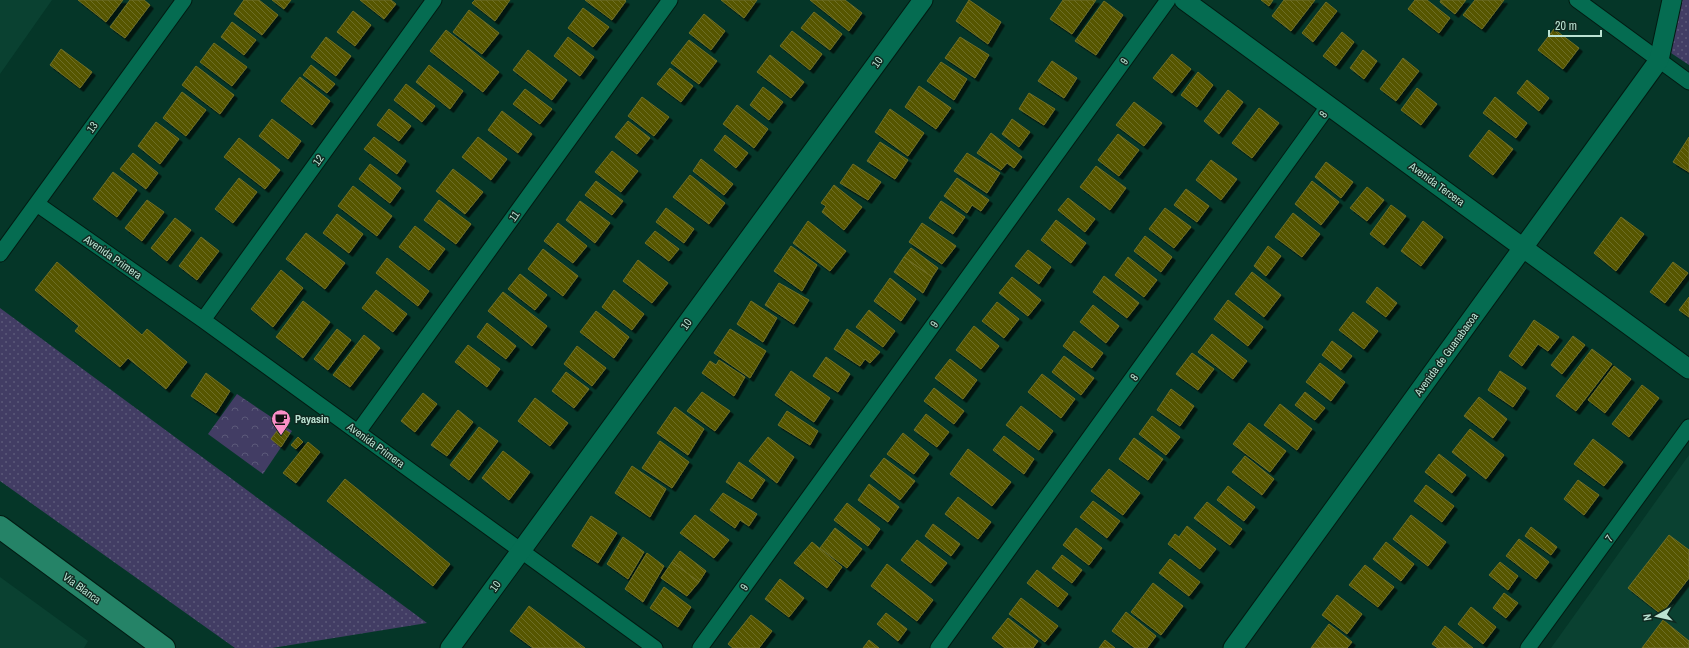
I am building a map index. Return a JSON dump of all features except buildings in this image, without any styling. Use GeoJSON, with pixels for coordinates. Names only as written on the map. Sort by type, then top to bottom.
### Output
{"type":"FeatureCollection","features":[{"type":"Feature","properties":{"kind":"main road","name":"Vía Blanca"},"geometry":{"type":"LineString","coordinates":[[0,528],[164,648]]}},
{"type":"Feature","properties":{"kind":"street","name":"13"},"geometry":{"type":"LineString","coordinates":[[0,254],[184,0]]}},
{"type":"Feature","properties":{"kind":"street","name":"12"},"geometry":{"type":"LineString","coordinates":[[203,320],[434,0]]}},
{"type":"Feature","properties":{"kind":"street","name":"11"},"geometry":{"type":"LineString","coordinates":[[358,432],[670,0]]}},
{"type":"Feature","properties":{"kind":"street","name":"10"},"geometry":{"type":"LineString","coordinates":[[450,648],[923,0]]}},
{"type":"Feature","properties":{"kind":"street","name":"9"},"geometry":{"type":"LineString","coordinates":[[700,648],[1168,0]]}},
{"type":"Feature","properties":{"kind":"street","name":"Avenida Tercera"},"geometry":{"type":"LineString","coordinates":[[1184,0],[1523,246],[1689,369]]}},
{"type":"Feature","properties":{"kind":"street"},"geometry":{"type":"LineString","coordinates":[[1577,0],[1689,82]]}},
{"type":"Feature","properties":{"kind":"street"},"geometry":{"type":"LineString","coordinates":[[1659,60],[1672,0]]}},
{"type":"Feature","properties":{"kind":"street","name":"Avenida de Guanabacoa"},"geometry":{"type":"LineString","coordinates":[[1233,648],[1659,60]]}},
{"type":"Feature","properties":{"kind":"street","name":"8"},"geometry":{"type":"LineString","coordinates":[[938,648],[1329,105]]}},
{"type":"Feature","properties":{"kind":"street","name":"Avenida Primera"},"geometry":{"type":"LineString","coordinates":[[37,204],[203,320],[522,550],[655,648]]}},
{"type":"Feature","properties":{"kind":"street","name":"7"},"geometry":{"type":"LineString","coordinates":[[1528,648],[1689,427]]}},
{"type":"Feature","properties":{"kind":"shaded area"},"geometry":{"type":"Polygon","coordinates":[[[0,0],[52,0],[0,74],[0,0]]]}},
{"type":"Feature","properties":{"kind":"shaded area"},"geometry":{"type":"Polygon","coordinates":[[[1689,455],[1689,648],[1551,648],[1689,455]]]}},
{"type":"Feature","properties":{"kind":"shaded area"},"geometry":{"type":"Polygon","coordinates":[[[0,577],[88,641],[84,648],[0,648],[0,577]]]}},
{"type":"Feature","properties":{"kind":"green space"},"geometry":{"type":"Polygon","coordinates":[[[1679,0],[1689,0],[1689,65],[1671,53],[1679,0]]]}},
{"type":"Feature","properties":{"kind":"green space"},"geometry":{"type":"Polygon","coordinates":[[[0,308],[427,623],[272,648],[235,648],[0,481],[0,308]]]}},
{"type":"Feature","properties":{"kind":"green space"},"geometry":{"type":"Polygon","coordinates":[[[237,394],[292,431],[263,474],[208,434],[237,394]]]}},
{"type":"Feature","properties":{"kind":"place","name":"Payasin"},"geometry":{"type":"Point","coordinates":[281,436]}}]}
